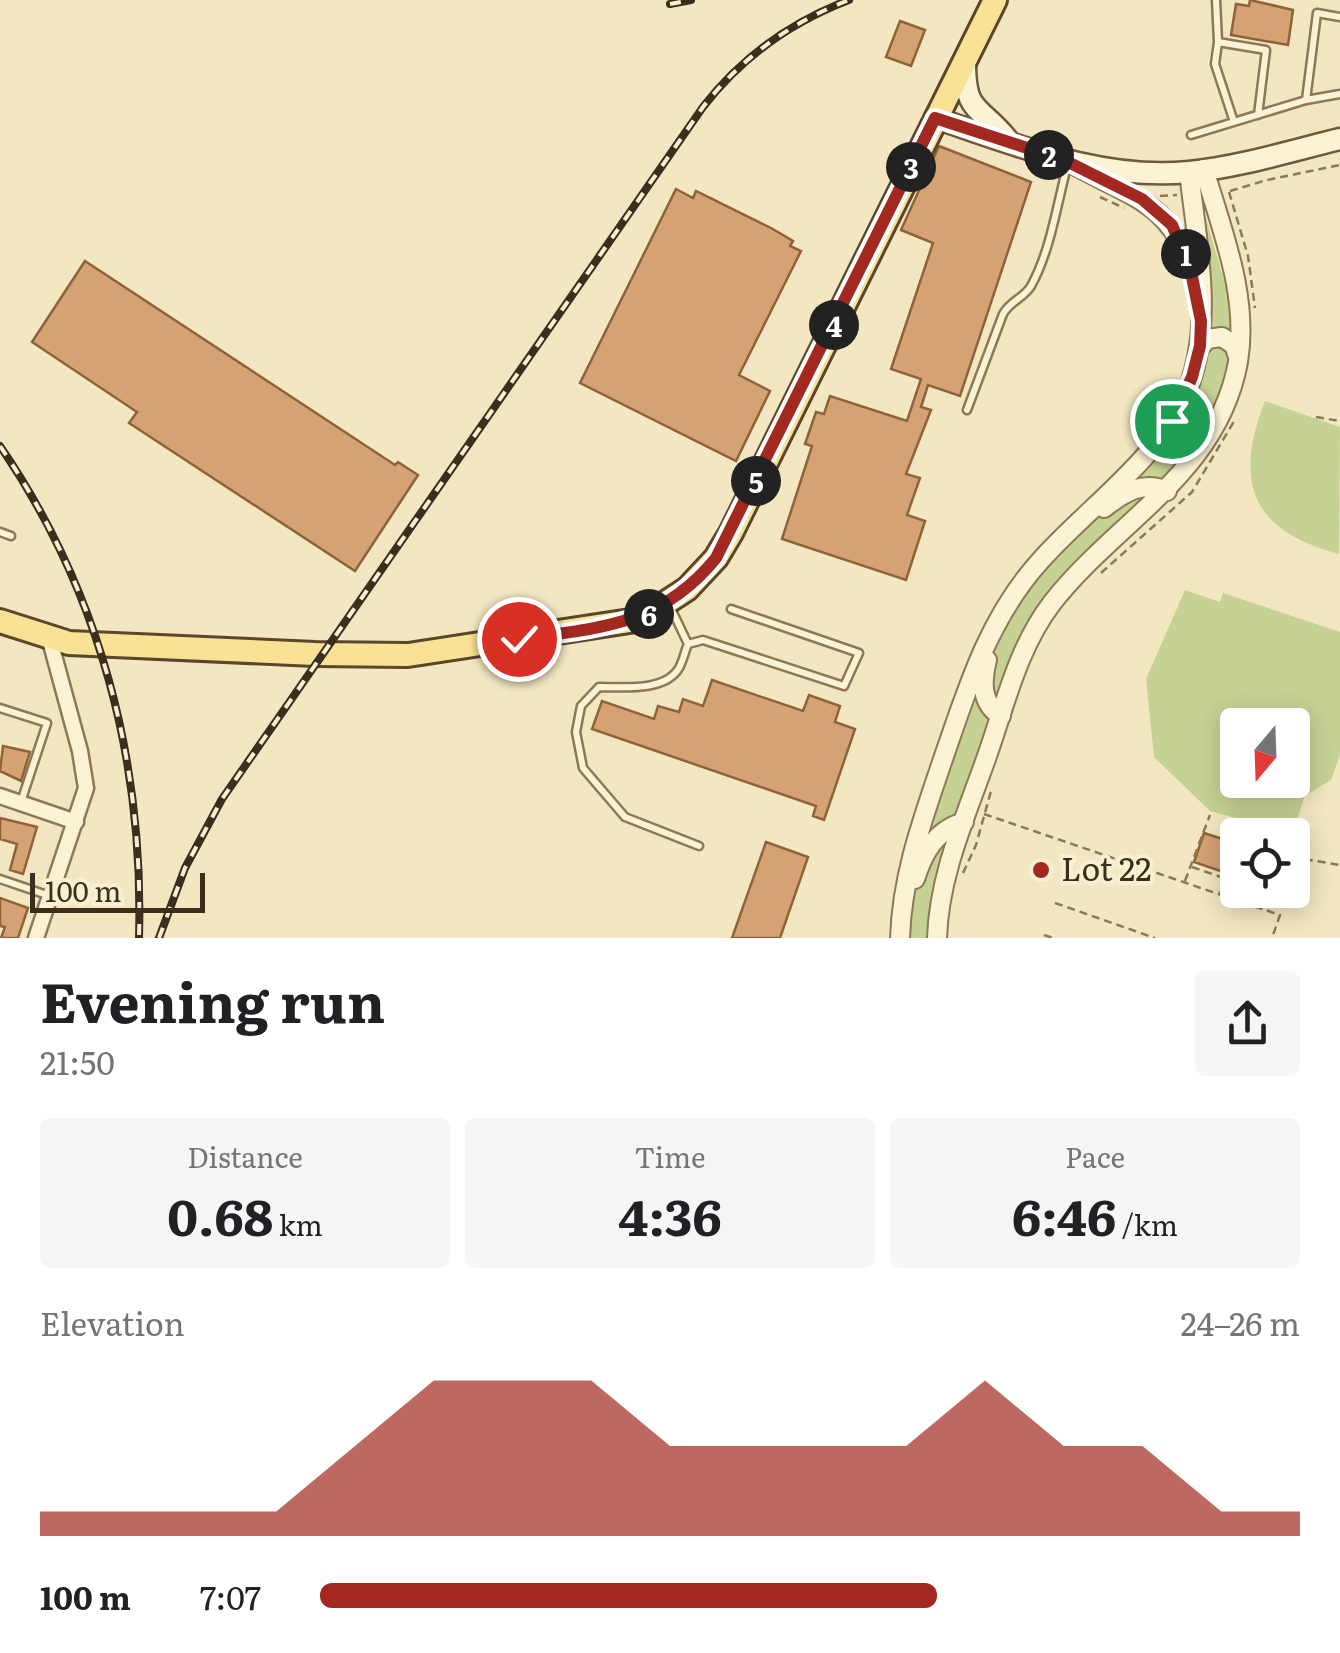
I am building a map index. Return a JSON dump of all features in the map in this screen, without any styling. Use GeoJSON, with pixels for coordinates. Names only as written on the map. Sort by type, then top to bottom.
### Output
{"type":"FeatureCollection","features":[{"type":"Feature","properties":{"kind":"main road"},"geometry":{"type":"LineString","coordinates":[[0,621],[50,638],[93,644],[408,655],[612,626],[668,603],[703,574],[731,533],[994,0]]}},
{"type":"Feature","properties":{"kind":"main road"},"geometry":{"type":"LineString","coordinates":[[966,61],[966,95],[1009,142]]}},
{"type":"Feature","properties":{"kind":"main road"},"geometry":{"type":"LineString","coordinates":[[935,118],[1066,161],[1114,170],[1197,171],[1340,139]]}},
{"type":"Feature","properties":{"kind":"street"},"geometry":{"type":"LineString","coordinates":[[900,933],[902,896],[917,836],[974,670],[995,626],[1028,574],[1166,430],[1184,398],[1199,349],[1200,314],[1186,253],[1166,219],[1135,195],[1066,161]]}},
{"type":"Feature","properties":{"kind":"street"},"geometry":{"type":"LineString","coordinates":[[1197,171],[1203,305],[1200,314]]}},
{"type":"Feature","properties":{"kind":"street"},"geometry":{"type":"LineString","coordinates":[[937,938],[943,886],[964,822],[1019,664],[1046,612],[1082,570],[1184,474],[1213,431],[1227,400],[1242,323],[1238,294],[1197,171]]}},
{"type":"Feature","properties":{"kind":"street"},"geometry":{"type":"LineString","coordinates":[[1199,349],[1207,339],[1222,337],[1234,344],[1238,357]]}},
{"type":"Feature","properties":{"kind":"street"},"geometry":{"type":"LineString","coordinates":[[1073,528],[1135,489],[1151,486],[1167,491]]}},
{"type":"Feature","properties":{"kind":"street"},"geometry":{"type":"LineString","coordinates":[[995,626],[983,683],[990,708],[1001,716]]}},
{"type":"Feature","properties":{"kind":"street"},"geometry":{"type":"LineString","coordinates":[[36,938],[85,794],[86,776],[50,638]]}},
{"type":"Feature","properties":{"kind":"street"},"geometry":{"type":"LineString","coordinates":[[0,796],[76,822]]}},
{"type":"Feature","properties":{"kind":"street"},"geometry":{"type":"LineString","coordinates":[[900,933],[928,848],[948,827],[964,822]]}},
{"type":"Feature","properties":{"kind":"lane"},"geometry":{"type":"LineString","coordinates":[[1216,0],[1215,64],[1234,122]]}},
{"type":"Feature","properties":{"kind":"lane"},"geometry":{"type":"LineString","coordinates":[[1306,100],[1317,13],[1340,17]]}},
{"type":"Feature","properties":{"kind":"lane"},"geometry":{"type":"LineString","coordinates":[[1218,42],[1266,50],[1258,115]]}},
{"type":"Feature","properties":{"kind":"lane"},"geometry":{"type":"LineString","coordinates":[[1191,135],[1306,100],[1340,94]]}},
{"type":"Feature","properties":{"kind":"lane"},"geometry":{"type":"LineString","coordinates":[[967,410],[996,328],[1008,305],[1029,291],[1040,265],[1066,161]]}},
{"type":"Feature","properties":{"kind":"lane"},"geometry":{"type":"LineString","coordinates":[[0,532],[12,536]]}},
{"type":"Feature","properties":{"kind":"lane"},"geometry":{"type":"LineString","coordinates":[[668,603],[688,644],[680,668],[670,678],[639,687],[599,686],[581,706],[576,732],[583,768],[625,818],[698,846]]}},
{"type":"Feature","properties":{"kind":"lane"},"geometry":{"type":"LineString","coordinates":[[688,644],[703,640],[844,686],[860,653],[731,609]]}},
{"type":"Feature","properties":{"kind":"lane"},"geometry":{"type":"LineString","coordinates":[[0,708],[47,724],[20,803]]}},
{"type":"Feature","properties":{"kind":"lane"},"geometry":{"type":"LineString","coordinates":[[0,879],[51,896]]}},
{"type":"Feature","properties":{"kind":"path"},"geometry":{"type":"LineString","coordinates":[[1256,313],[1251,270],[1229,192],[1340,165]]}},
{"type":"Feature","properties":{"kind":"path"},"geometry":{"type":"LineString","coordinates":[[1096,577],[1192,492],[1225,440],[1239,409]]}},
{"type":"Feature","properties":{"kind":"path"},"geometry":{"type":"LineString","coordinates":[[1316,417],[1340,421]]}},
{"type":"Feature","properties":{"kind":"path"},"geometry":{"type":"LineString","coordinates":[[962,874],[994,781]]}},
{"type":"Feature","properties":{"kind":"path"},"geometry":{"type":"LineString","coordinates":[[984,814],[1220,894]]}},
{"type":"Feature","properties":{"kind":"path"},"geometry":{"type":"LineString","coordinates":[[1184,882],[1210,815]]}},
{"type":"Feature","properties":{"kind":"path"},"geometry":{"type":"LineString","coordinates":[[1310,860],[1340,865]]}},
{"type":"Feature","properties":{"kind":"path"},"geometry":{"type":"LineString","coordinates":[[1190,866],[1220,876]]}},
{"type":"Feature","properties":{"kind":"path"},"geometry":{"type":"LineString","coordinates":[[1055,903],[1155,938]]}},
{"type":"Feature","properties":{"kind":"path"},"geometry":{"type":"LineString","coordinates":[[1260,908],[1280,915],[1272,938]]}},
{"type":"Feature","properties":{"kind":"path"},"geometry":{"type":"LineString","coordinates":[[1044,935],[1052,938]]}},
{"type":"Feature","properties":{"kind":"green space"},"geometry":{"type":"Polygon","coordinates":[[[1199,194],[1231,305],[1233,334],[1209,331],[1199,194]]]}},
{"type":"Feature","properties":{"kind":"green space"},"geometry":{"type":"Polygon","coordinates":[[[1217,341],[1232,355],[1222,391],[1199,436],[1167,480],[1129,480],[1205,351],[1217,341]]]}},
{"type":"Feature","properties":{"kind":"green space"},"geometry":{"type":"Polygon","coordinates":[[[1265,401],[1340,427],[1339,554],[1286,532],[1257,500],[1251,479],[1251,456],[1265,401]]]}},
{"type":"Feature","properties":{"kind":"green space"},"geometry":{"type":"Polygon","coordinates":[[[1151,493],[1072,569],[995,704],[988,673],[992,654],[1020,604],[1062,551],[1104,511],[1124,499],[1151,493]]]}},
{"type":"Feature","properties":{"kind":"green space"},"geometry":{"type":"Polygon","coordinates":[[[1185,590],[1220,602],[1223,593],[1340,632],[1340,755],[1331,780],[1310,793],[1310,708],[1220,708],[1220,798],[1304,798],[1297,818],[1236,818],[1210,811],[1154,757],[1146,679],[1185,590]]]}},
{"type":"Feature","properties":{"kind":"green space"},"geometry":{"type":"Polygon","coordinates":[[[975,689],[991,719],[957,815],[925,838],[975,689]]]}},
{"type":"Feature","properties":{"kind":"green space"},"geometry":{"type":"Polygon","coordinates":[[[951,835],[930,938],[910,938],[918,881],[930,859],[951,835]]]}},
{"type":"Feature","properties":{"kind":"building"},"geometry":{"type":"Polygon","coordinates":[[[1250,0],[1293,10],[1288,45],[1231,35],[1236,4],[1249,6],[1250,0]]]}},
{"type":"Feature","properties":{"kind":"building"},"geometry":{"type":"Polygon","coordinates":[[[900,21],[925,30],[911,66],[886,57],[900,21]]]}},
{"type":"Feature","properties":{"kind":"building"},"geometry":{"type":"Polygon","coordinates":[[[939,146],[1031,182],[960,396],[928,385],[921,407],[931,410],[906,474],[920,478],[907,515],[925,521],[906,580],[782,539],[812,446],[805,444],[816,412],[824,414],[830,396],[907,421],[921,379],[891,369],[933,243],[901,230],[939,146]]]}},
{"type":"Feature","properties":{"kind":"building"},"geometry":{"type":"Polygon","coordinates":[[[676,189],[693,198],[696,191],[771,228],[793,241],[790,246],[801,251],[739,375],[770,391],[736,461],[580,383],[676,189]]]}},
{"type":"Feature","properties":{"kind":"building"},"geometry":{"type":"Polygon","coordinates":[[[85,261],[395,465],[398,462],[418,475],[355,571],[129,423],[137,412],[32,342],[85,261]]]}},
{"type":"Feature","properties":{"kind":"building"},"geometry":{"type":"Polygon","coordinates":[[[712,680],[803,711],[809,695],[840,706],[835,722],[855,729],[824,820],[813,816],[816,806],[592,729],[602,701],[654,719],[658,706],[679,712],[683,699],[703,706],[712,680]]]}},
{"type":"Feature","properties":{"kind":"building"},"geometry":{"type":"Polygon","coordinates":[[[3,746],[30,752],[21,781],[0,771],[3,746]]]}},
{"type":"Feature","properties":{"kind":"building"},"geometry":{"type":"Polygon","coordinates":[[[0,818],[37,827],[23,874],[10,870],[17,844],[0,839],[0,818]]]}},
{"type":"Feature","properties":{"kind":"building"},"geometry":{"type":"Polygon","coordinates":[[[1204,833],[1220,838],[1220,871],[1194,862],[1204,833]]]}},
{"type":"Feature","properties":{"kind":"building"},"geometry":{"type":"Polygon","coordinates":[[[766,842],[808,857],[780,938],[732,938],[766,842]]]}},
{"type":"Feature","properties":{"kind":"building"},"geometry":{"type":"Polygon","coordinates":[[[0,898],[28,908],[18,938],[1,938],[5,927],[0,926],[0,898]]]}},
{"type":"Feature","properties":{"kind":"railway"},"geometry":{"type":"LineString","coordinates":[[670,4],[691,0]]}},
{"type":"Feature","properties":{"kind":"railway"},"geometry":{"type":"LineString","coordinates":[[159,938],[185,868],[222,799],[703,107],[768,43],[849,0]]}},
{"type":"Feature","properties":{"kind":"railway"},"geometry":{"type":"LineString","coordinates":[[0,446],[65,560],[109,680],[124,743],[133,807],[139,872],[139,938]]}},
{"type":"Feature","properties":{"kind":"place","name":"Lot 22"},"geometry":{"type":"Point","coordinates":[1041,870]}},
{"type":"Feature","properties":{"kind":"route"},"geometry":{"type":"LineString","coordinates":[[519,639],[612,626],[650,613],[687,590],[716,558],[935,118],[1064,160],[1142,199],[1172,225],[1190,267],[1201,321],[1192,377],[1172,421]]}}]}
